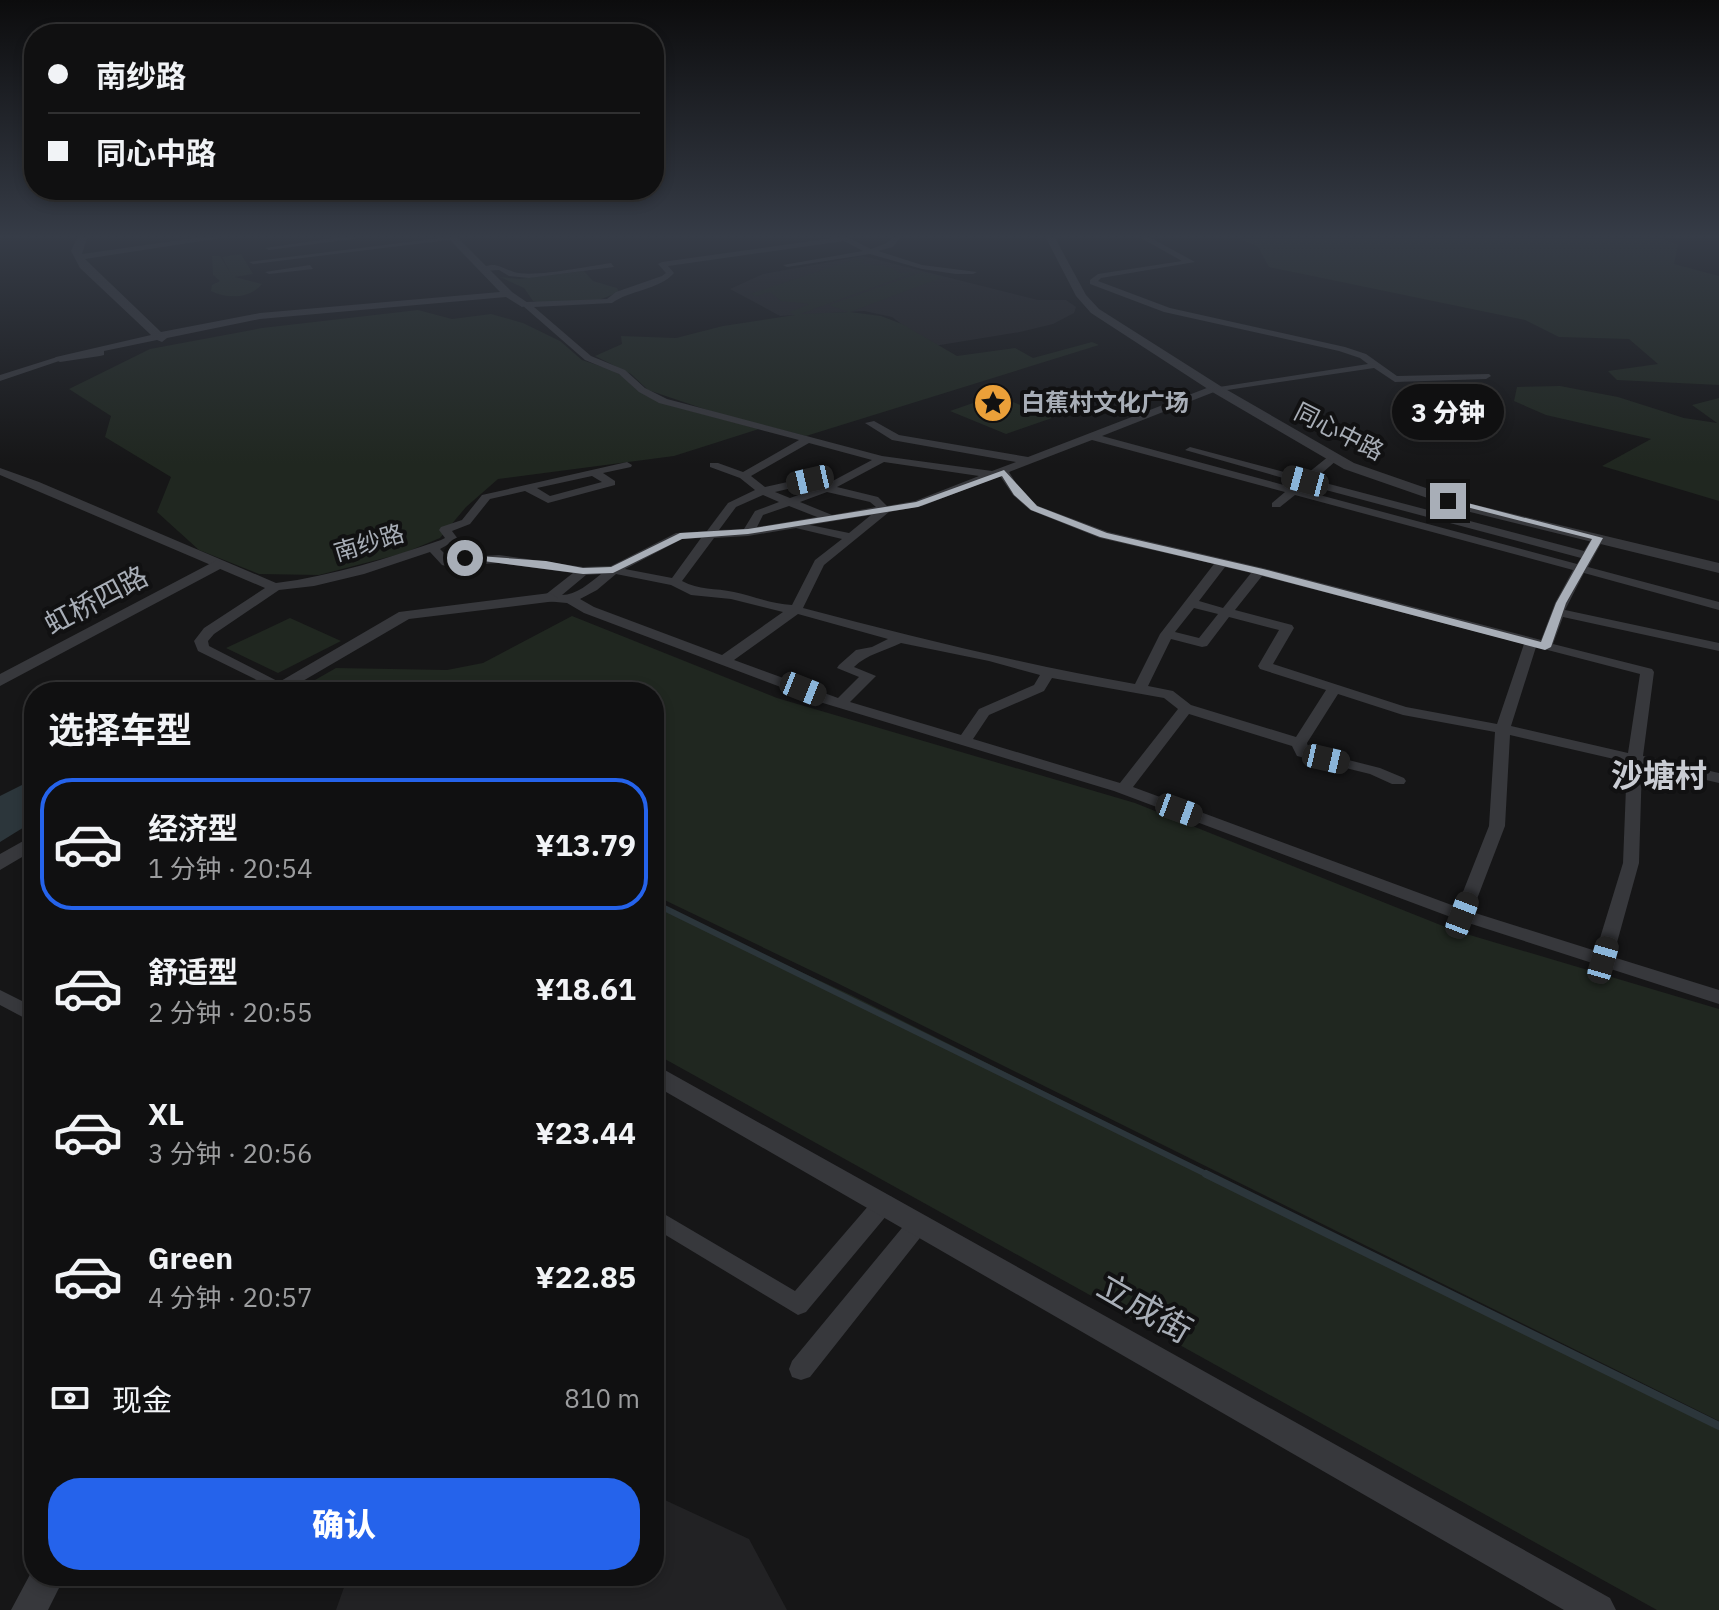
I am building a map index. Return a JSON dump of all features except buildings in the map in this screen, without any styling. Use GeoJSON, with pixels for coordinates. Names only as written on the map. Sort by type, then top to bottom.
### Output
{"type":"FeatureCollection","features":[{"type":"Feature","properties":{"kind":"street"},"geometry":{"type":"LineString","coordinates":[[123,313],[136,320],[171,326],[297,313]]}},
{"type":"Feature","properties":{"kind":"street"},"geometry":{"type":"LineString","coordinates":[[536,313],[588,358],[622,372],[651,396],[882,459],[1000,474],[1034,508],[1104,535],[1259,571],[1647,672],[1635,759],[1631,863],[1603,960]]}},
{"type":"Feature","properties":{"kind":"street","name":"同心中路"},"geometry":{"type":"LineString","coordinates":[[1098,313],[1216,389],[1333,458],[1428,495],[1719,568]]}},
{"type":"Feature","properties":{"kind":"street"},"geometry":{"type":"LineString","coordinates":[[1181,313],[1342,349],[1377,365],[1395,379],[1486,376]]}},
{"type":"Feature","properties":{"kind":"street"},"geometry":{"type":"LineString","coordinates":[[85,351],[263,321],[272,316]]}},
{"type":"Feature","properties":{"kind":"street"},"geometry":{"type":"LineString","coordinates":[[136,320],[154,339]]}},
{"type":"Feature","properties":{"kind":"street"},"geometry":{"type":"LineString","coordinates":[[0,378],[122,336],[136,320]]}},
{"type":"Feature","properties":{"kind":"street"},"geometry":{"type":"LineString","coordinates":[[60,359],[93,355],[221,323]]}},
{"type":"Feature","properties":{"kind":"street"},"geometry":{"type":"LineString","coordinates":[[570,599],[593,587],[613,570],[680,536],[748,532],[918,504],[1216,389],[1377,365]]}},
{"type":"Feature","properties":{"kind":"street"},"geometry":{"type":"LineString","coordinates":[[870,423],[896,438],[1032,461]]}},
{"type":"Feature","properties":{"kind":"street"},"geometry":{"type":"LineString","coordinates":[[1094,437],[1719,606]]}},
{"type":"Feature","properties":{"kind":"street"},"geometry":{"type":"LineString","coordinates":[[744,476],[807,440]]}},
{"type":"Feature","properties":{"kind":"street"},"geometry":{"type":"LineString","coordinates":[[1190,450],[1588,556]]}},
{"type":"Feature","properties":{"kind":"street"},"geometry":{"type":"LineString","coordinates":[[1276,505],[1333,458]]}},
{"type":"Feature","properties":{"kind":"street"},"geometry":{"type":"LineString","coordinates":[[748,532],[759,513],[827,488],[882,459]]}},
{"type":"Feature","properties":{"kind":"street"},"geometry":{"type":"LineString","coordinates":[[431,546],[452,539],[445,530],[466,522],[486,497],[627,465]]}},
{"type":"Feature","properties":{"kind":"street"},"geometry":{"type":"LineString","coordinates":[[714,465],[744,476],[763,491],[831,518]]}},
{"type":"Feature","properties":{"kind":"street"},"geometry":{"type":"LineString","coordinates":[[0,471],[95,508],[217,565],[275,587]]}},
{"type":"Feature","properties":{"kind":"street"},"geometry":{"type":"LineString","coordinates":[[529,488],[548,500],[611,483],[595,473]]}},
{"type":"Feature","properties":{"kind":"street"},"geometry":{"type":"LineString","coordinates":[[675,582],[732,505],[763,491],[810,480],[827,488],[874,499],[885,510]]}},
{"type":"Feature","properties":{"kind":"street"},"geometry":{"type":"LineString","coordinates":[[726,659],[796,609],[819,563],[885,510]]}},
{"type":"Feature","properties":{"kind":"street"},"geometry":{"type":"LineString","coordinates":[[791,525],[851,537]]}},
{"type":"Feature","properties":{"kind":"street"},"geometry":{"type":"LineString","coordinates":[[1462,915],[1497,826],[1503,729],[1538,645],[1598,538]]}},
{"type":"Feature","properties":{"kind":"street","name":"南纱路"},"geometry":{"type":"LineString","coordinates":[[275,587],[360,571],[431,546],[446,562],[465,558],[499,559],[583,571],[613,570]]}},
{"type":"Feature","properties":{"kind":"street"},"geometry":{"type":"LineString","coordinates":[[1140,689],[1167,634],[1222,562]]}},
{"type":"Feature","properties":{"kind":"street","name":"虹桥四路"},"geometry":{"type":"LineString","coordinates":[[0,681],[217,565]]}},
{"type":"Feature","properties":{"kind":"street"},"geometry":{"type":"LineString","coordinates":[[613,570],[675,582],[691,591],[732,595],[776,608],[796,609],[900,638],[1048,673],[1168,694],[1186,708],[1299,743]]}},
{"type":"Feature","properties":{"kind":"street"},"geometry":{"type":"LineString","coordinates":[[550,598],[583,571]]}},
{"type":"Feature","properties":{"kind":"street"},"geometry":{"type":"LineString","coordinates":[[1167,634],[1202,643],[1259,571]]}},
{"type":"Feature","properties":{"kind":"street"},"geometry":{"type":"LineString","coordinates":[[264,682],[203,648],[201,641],[209,631],[275,587]]}},
{"type":"Feature","properties":{"kind":"street"},"geometry":{"type":"LineString","coordinates":[[288,682],[397,617],[423,611],[550,598],[570,599],[589,610],[841,703],[1123,789],[1462,915],[1719,997]]}},
{"type":"Feature","properties":{"kind":"street"},"geometry":{"type":"LineString","coordinates":[[1190,603],[1287,628],[1265,666],[1333,690],[1403,711],[1503,729],[1719,778]]}},
{"type":"Feature","properties":{"kind":"street"},"geometry":{"type":"LineString","coordinates":[[1558,612],[1719,647]]}},
{"type":"Feature","properties":{"kind":"street"},"geometry":{"type":"LineString","coordinates":[[841,703],[869,676],[844,668],[861,653],[876,650],[900,638]]}},
{"type":"Feature","properties":{"kind":"street"},"geometry":{"type":"LineString","coordinates":[[964,742],[984,712],[1039,688],[1048,673]]}},
{"type":"Feature","properties":{"kind":"street"},"geometry":{"type":"LineString","coordinates":[[1299,743],[1333,690]]}},
{"type":"Feature","properties":{"kind":"street"},"geometry":{"type":"LineString","coordinates":[[1123,789],[1186,708]]}},
{"type":"Feature","properties":{"kind":"street"},"geometry":{"type":"LineString","coordinates":[[1299,743],[1302,753],[1375,771],[1398,781]]}},
{"type":"Feature","properties":{"kind":"street"},"geometry":{"type":"LineString","coordinates":[[0,863],[24,847]]}},
{"type":"Feature","properties":{"kind":"street"},"geometry":{"type":"LineString","coordinates":[[0,997],[24,1010]]}},
{"type":"Feature","properties":{"kind":"street","name":"立成街"},"geometry":{"type":"LineString","coordinates":[[664,1079],[1598,1610]]}},
{"type":"Feature","properties":{"kind":"street"},"geometry":{"type":"LineString","coordinates":[[664,1223],[798,1305],[884,1203]]}},
{"type":"Feature","properties":{"kind":"street"},"geometry":{"type":"LineString","coordinates":[[801,1369],[919,1223]]}},
{"type":"Feature","properties":{"kind":"street"},"geometry":{"type":"LineString","coordinates":[[29,1610],[42,1586]]}},
{"type":"Feature","properties":{"kind":"shaded area"},"geometry":{"type":"Polygon","coordinates":[[[391,313],[430,313],[452,319],[491,314],[523,323],[560,341],[582,360],[612,370],[634,383],[636,389],[676,407],[759,429],[674,456],[498,479],[466,507],[440,538],[404,553],[319,575],[259,574],[199,550],[157,512],[171,477],[105,437],[111,416],[69,389],[150,349],[262,328],[391,313]]]}},
{"type":"Feature","properties":{"kind":"shaded area"},"geometry":{"type":"Polygon","coordinates":[[[775,313],[828,313],[780,316],[775,313]]]}},
{"type":"Feature","properties":{"kind":"shaded area"},"geometry":{"type":"Polygon","coordinates":[[[791,313],[881,316],[902,324],[957,356],[1015,348],[1033,358],[1092,342],[1099,345],[806,436],[719,414],[648,390],[631,374],[595,356],[622,344],[621,336],[676,338],[723,326],[795,315],[791,313]]]}},
{"type":"Feature","properties":{"kind":"shaded area"},"geometry":{"type":"Polygon","coordinates":[[[874,313],[1074,313],[1053,324],[1020,332],[922,348],[920,338],[892,317],[874,313]]]}},
{"type":"Feature","properties":{"kind":"shaded area"},"geometry":{"type":"Polygon","coordinates":[[[1492,313],[1719,313],[1719,385],[1617,380],[1608,371],[1658,364],[1629,339],[1559,337],[1525,320],[1492,313]]]}},
{"type":"Feature","properties":{"kind":"shaded area"},"geometry":{"type":"Polygon","coordinates":[[[1560,386],[1618,397],[1684,418],[1717,423],[1692,405],[1719,398],[1719,501],[1602,466],[1651,439],[1546,415],[1514,401],[1517,387],[1560,386]]]}},
{"type":"Feature","properties":{"kind":"shaded area"},"geometry":{"type":"Polygon","coordinates":[[[996,395],[1052,418],[1006,434],[950,411],[996,395]]]}},
{"type":"Feature","properties":{"kind":"shaded area"},"geometry":{"type":"Polygon","coordinates":[[[572,616],[777,698],[1135,803],[1453,930],[1719,1009],[1719,1421],[664,900],[664,682],[312,682],[336,668],[447,670],[483,663],[572,616]]]}},
{"type":"Feature","properties":{"kind":"shaded area"},"geometry":{"type":"Polygon","coordinates":[[[290,618],[341,641],[278,673],[226,648],[290,618]]]}},
{"type":"Feature","properties":{"kind":"shaded area"},"geometry":{"type":"Polygon","coordinates":[[[24,784],[24,827],[0,842],[0,796],[24,784]]]}},
{"type":"Feature","properties":{"kind":"shaded area"},"geometry":{"type":"Polygon","coordinates":[[[664,909],[851,995],[1719,1429],[1719,1610],[1657,1610],[664,1059],[664,909]]]}},
{"type":"Feature","properties":{"kind":"shaded area"},"geometry":{"type":"Polygon","coordinates":[[[664,1500],[749,1539],[787,1610],[336,1610],[344,1586],[664,1586],[664,1500]]]}},
{"type":"Feature","properties":{"kind":"waterway"},"geometry":{"type":"LineString","coordinates":[[664,908],[1210,1176]]}},
{"type":"Feature","properties":{"kind":"waterway"},"geometry":{"type":"LineString","coordinates":[[1206,1174],[1719,1426]]}},
{"type":"Feature","properties":{"kind":"place","name":"白蕉村文化广场"},"geometry":{"type":"Point","coordinates":[993,403]}},
{"type":"Feature","properties":{"kind":"district","name":"沙塘村"},"geometry":{"type":"Point","coordinates":[1659,776]}},
{"type":"Feature","properties":{"kind":"route"},"geometry":{"type":"LineString","coordinates":[[465,558],[546,564],[583,571],[613,570],[680,536],[748,532],[918,504],[1004,473],[1017,493],[1034,508],[1104,535],[1259,571],[1545,647],[1561,603],[1598,538],[1448,501]]}}]}
